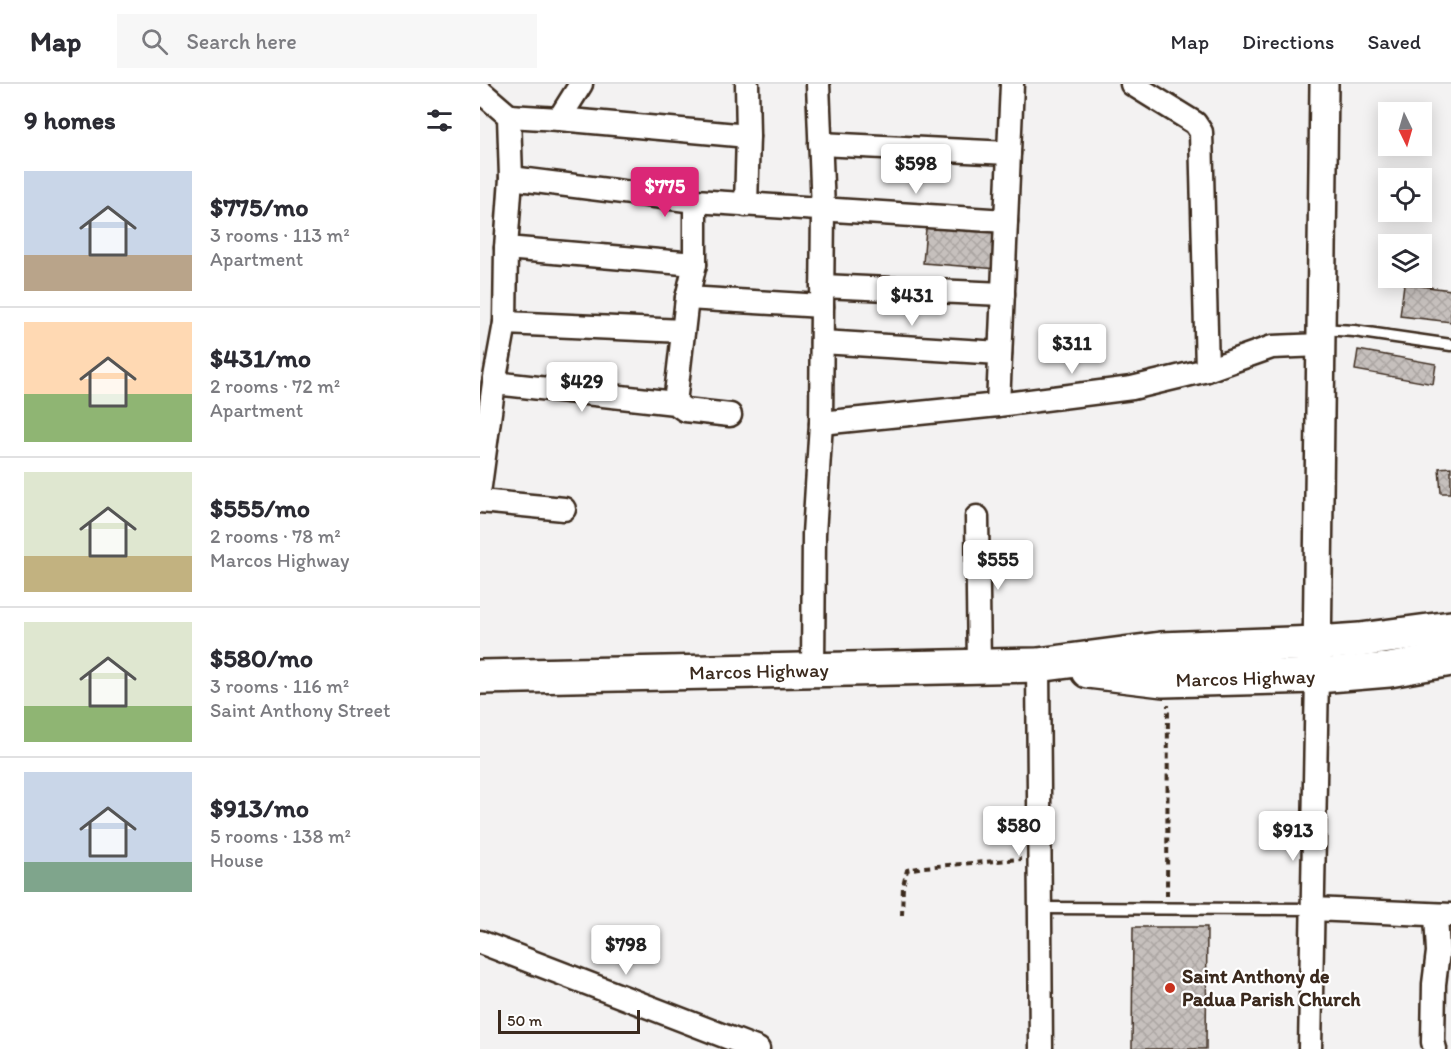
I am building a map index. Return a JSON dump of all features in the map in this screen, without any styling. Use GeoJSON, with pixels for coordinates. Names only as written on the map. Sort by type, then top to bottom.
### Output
{"type":"FeatureCollection","features":[{"type":"Feature","properties":{"kind":"main road","name":"Marcos Highway"},"geometry":{"type":"LineString","coordinates":[[480,677],[1038,664],[1161,649],[1360,640],[1451,628]]}},
{"type":"Feature","properties":{"kind":"main road","name":"Marcos Highway"},"geometry":{"type":"LineString","coordinates":[[1038,664],[1163,680],[1317,676],[1389,670],[1451,659]]}},
{"type":"Feature","properties":{"kind":"street"},"geometry":{"type":"LineString","coordinates":[[559,119],[581,84]]}},
{"type":"Feature","properties":{"kind":"street"},"geometry":{"type":"LineString","coordinates":[[746,205],[747,84]]}},
{"type":"Feature","properties":{"kind":"street"},"geometry":{"type":"LineString","coordinates":[[813,669],[814,534],[821,423],[822,342],[823,210],[818,84]]}},
{"type":"Feature","properties":{"kind":"street"},"geometry":{"type":"LineString","coordinates":[[998,405],[1012,84]]}},
{"type":"Feature","properties":{"kind":"street"},"geometry":{"type":"LineString","coordinates":[[1132,84],[1195,123],[1201,132],[1207,370]]}},
{"type":"Feature","properties":{"kind":"street"},"geometry":{"type":"LineString","coordinates":[[1310,1049],[1324,84]]}},
{"type":"Feature","properties":{"kind":"street"},"geometry":{"type":"LineString","coordinates":[[480,91],[509,116],[748,136]]}},
{"type":"Feature","properties":{"kind":"street"},"geometry":{"type":"LineString","coordinates":[[480,486],[505,323],[506,248],[511,178],[509,116]]}},
{"type":"Feature","properties":{"kind":"street"},"geometry":{"type":"LineString","coordinates":[[820,144],[1009,153]]}},
{"type":"Feature","properties":{"kind":"street"},"geometry":{"type":"LineString","coordinates":[[511,178],[695,201],[1006,221]]}},
{"type":"Feature","properties":{"kind":"street"},"geometry":{"type":"LineString","coordinates":[[675,403],[687,298],[694,264],[695,201]]}},
{"type":"Feature","properties":{"kind":"street"},"geometry":{"type":"LineString","coordinates":[[506,248],[694,264]]}},
{"type":"Feature","properties":{"kind":"street"},"geometry":{"type":"LineString","coordinates":[[687,298],[1003,294]]}},
{"type":"Feature","properties":{"kind":"street"},"geometry":{"type":"LineString","coordinates":[[505,323],[683,331]]}},
{"type":"Feature","properties":{"kind":"street"},"geometry":{"type":"LineString","coordinates":[[821,423],[998,405],[1132,388],[1207,370],[1272,347],[1321,337]]}},
{"type":"Feature","properties":{"kind":"street"},"geometry":{"type":"LineString","coordinates":[[822,342],[1000,353]]}},
{"type":"Feature","properties":{"kind":"street"},"geometry":{"type":"LineString","coordinates":[[494,383],[675,403],[685,410],[730,415]]}},
{"type":"Feature","properties":{"kind":"street"},"geometry":{"type":"LineString","coordinates":[[480,501],[564,509]]}},
{"type":"Feature","properties":{"kind":"street"},"geometry":{"type":"LineString","coordinates":[[977,517],[979,666]]}},
{"type":"Feature","properties":{"kind":"street"},"geometry":{"type":"LineString","coordinates":[[1038,664],[1041,1049]]}},
{"type":"Feature","properties":{"kind":"street"},"geometry":{"type":"LineString","coordinates":[[1312,909],[1444,915],[1434,984],[1433,1042],[1435,1049]]}},
{"type":"Feature","properties":{"kind":"street"},"geometry":{"type":"LineString","coordinates":[[480,942],[758,1049]]}},
{"type":"Feature","properties":{"kind":"lane"},"geometry":{"type":"LineString","coordinates":[[1321,337],[1354,331],[1451,345]]}},
{"type":"Feature","properties":{"kind":"lane"},"geometry":{"type":"LineString","coordinates":[[1040,908],[1312,909]]}},
{"type":"Feature","properties":{"kind":"path"},"geometry":{"type":"LineString","coordinates":[[1167,908],[1168,704]]}},
{"type":"Feature","properties":{"kind":"path"},"geometry":{"type":"LineString","coordinates":[[902,915],[903,886],[907,870],[1040,857]]}},
{"type":"Feature","properties":{"kind":"building"},"geometry":{"type":"Polygon","coordinates":[[[927,217],[1001,223],[998,269],[923,263],[927,217]]]}},
{"type":"Feature","properties":{"kind":"building"},"geometry":{"type":"Polygon","coordinates":[[[1404,288],[1451,290],[1451,322],[1400,316],[1404,288]]]}},
{"type":"Feature","properties":{"kind":"building"},"geometry":{"type":"Polygon","coordinates":[[[1358,350],[1436,364],[1433,384],[1355,370],[1358,350]]]}},
{"type":"Feature","properties":{"kind":"building"},"geometry":{"type":"Polygon","coordinates":[[[1451,467],[1451,493],[1441,493],[1439,468],[1451,467]]]}},
{"type":"Feature","properties":{"kind":"building","name":"Saint Anthony de Padua Parish Church"},"geometry":{"type":"Polygon","coordinates":[[[1133,927],[1207,927],[1206,1049],[1132,1049],[1133,927]]]}},
{"type":"Feature","properties":{"kind":"place","name":"Saint Anthony de Padua Parish Church"},"geometry":{"type":"Point","coordinates":[1170,988]}}]}
